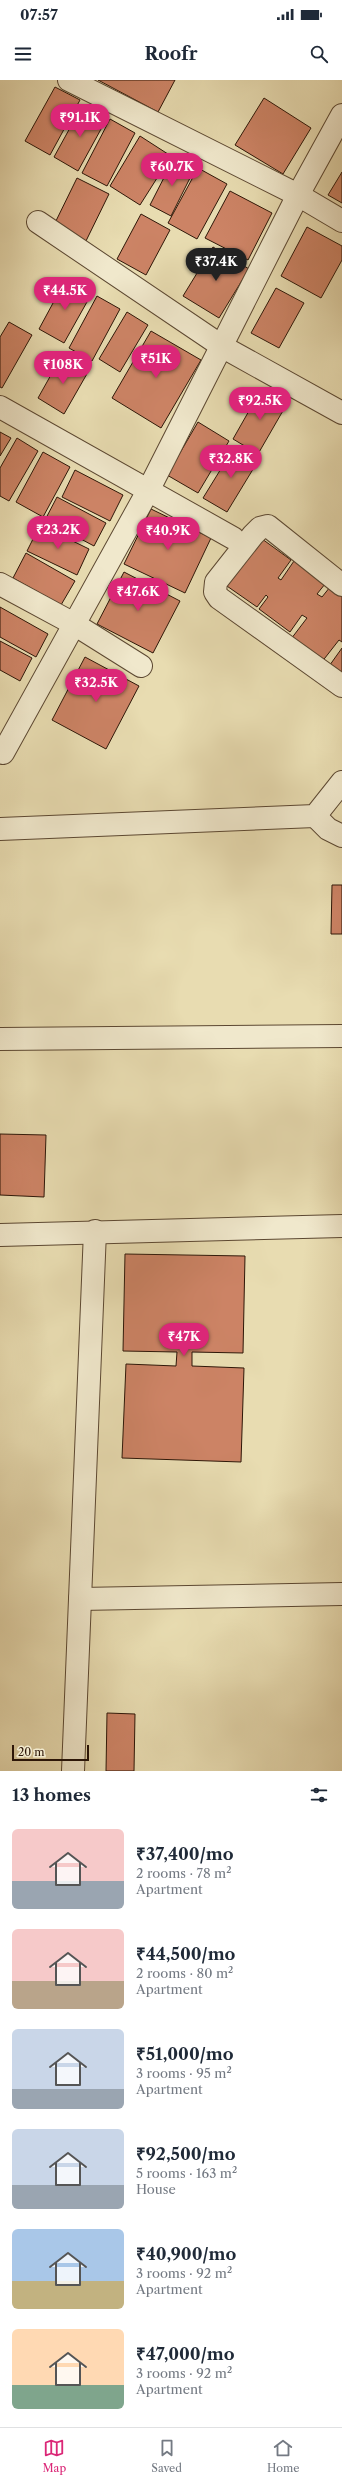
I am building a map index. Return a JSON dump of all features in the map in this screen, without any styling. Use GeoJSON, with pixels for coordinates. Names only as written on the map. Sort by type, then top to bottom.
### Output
{"type":"FeatureCollection","features":[{"type":"Feature","properties":{"kind":"street"},"geometry":{"type":"LineString","coordinates":[[69,80],[298,195],[342,220]]}},
{"type":"Feature","properties":{"kind":"street"},"geometry":{"type":"LineString","coordinates":[[3,753],[149,490],[223,347],[298,195],[342,115]]}},
{"type":"Feature","properties":{"kind":"street"},"geometry":{"type":"LineString","coordinates":[[38,222],[223,347],[342,413]]}},
{"type":"Feature","properties":{"kind":"street"},"geometry":{"type":"LineString","coordinates":[[0,407],[233,538]]}},
{"type":"Feature","properties":{"kind":"street"},"geometry":{"type":"LineString","coordinates":[[342,585],[268,526],[260,528],[253,535],[216,582],[215,592],[219,598],[342,686]]}},
{"type":"Feature","properties":{"kind":"street"},"geometry":{"type":"LineString","coordinates":[[0,584],[74,624],[141,666]]}},
{"type":"Feature","properties":{"kind":"street"},"geometry":{"type":"LineString","coordinates":[[315,816],[342,782]]}},
{"type":"Feature","properties":{"kind":"street"},"geometry":{"type":"LineString","coordinates":[[0,829],[315,816],[328,829],[342,836]]}},
{"type":"Feature","properties":{"kind":"street"},"geometry":{"type":"LineString","coordinates":[[0,1038],[342,1036]]}},
{"type":"Feature","properties":{"kind":"street"},"geometry":{"type":"LineString","coordinates":[[0,1235],[95,1231],[342,1226]]}},
{"type":"Feature","properties":{"kind":"street"},"geometry":{"type":"LineString","coordinates":[[73,1771],[95,1231]]}},
{"type":"Feature","properties":{"kind":"street"},"geometry":{"type":"LineString","coordinates":[[80,1599],[342,1594]]}},
{"type":"Feature","properties":{"kind":"building"},"geometry":{"type":"Polygon","coordinates":[[[98,80],[175,80],[158,112],[98,80]]]}},
{"type":"Feature","properties":{"kind":"building"},"geometry":{"type":"Polygon","coordinates":[[[55,87],[80,100],[50,155],[25,141],[55,87]]]}},
{"type":"Feature","properties":{"kind":"building"},"geometry":{"type":"Polygon","coordinates":[[[264,98],[311,128],[283,174],[235,145],[264,98]]]}},
{"type":"Feature","properties":{"kind":"building"},"geometry":{"type":"Polygon","coordinates":[[[82,106],[106,120],[78,171],[54,157],[82,106]]]}},
{"type":"Feature","properties":{"kind":"building"},"geometry":{"type":"Polygon","coordinates":[[[110,119],[135,133],[107,186],[82,173],[110,119]]]}},
{"type":"Feature","properties":{"kind":"building"},"geometry":{"type":"Polygon","coordinates":[[[140,136],[171,156],[140,205],[110,186],[140,136]]]}},
{"type":"Feature","properties":{"kind":"building"},"geometry":{"type":"Polygon","coordinates":[[[174,158],[195,168],[171,216],[150,205],[174,158]]]}},
{"type":"Feature","properties":{"kind":"building"},"geometry":{"type":"Polygon","coordinates":[[[198,168],[227,184],[197,239],[168,223],[198,168]]]}},
{"type":"Feature","properties":{"kind":"building"},"geometry":{"type":"Polygon","coordinates":[[[342,172],[342,203],[328,195],[342,172]]]}},
{"type":"Feature","properties":{"kind":"building"},"geometry":{"type":"Polygon","coordinates":[[[77,178],[109,194],[84,245],[52,229],[77,178]]]}},
{"type":"Feature","properties":{"kind":"building"},"geometry":{"type":"Polygon","coordinates":[[[230,191],[272,213],[248,260],[205,238],[230,191]]]}},
{"type":"Feature","properties":{"kind":"building"},"geometry":{"type":"Polygon","coordinates":[[[141,214],[170,230],[146,275],[117,259],[141,214]]]}},
{"type":"Feature","properties":{"kind":"building"},"geometry":{"type":"Polygon","coordinates":[[[307,227],[342,246],[342,260],[321,298],[281,276],[307,227]]]}},
{"type":"Feature","properties":{"kind":"building"},"geometry":{"type":"Polygon","coordinates":[[[213,247],[249,269],[219,318],[183,296],[213,247]]]}},
{"type":"Feature","properties":{"kind":"building"},"geometry":{"type":"Polygon","coordinates":[[[66,279],[92,293],[64,343],[39,329],[66,279]]]}},
{"type":"Feature","properties":{"kind":"building"},"geometry":{"type":"Polygon","coordinates":[[[276,288],[304,303],[279,348],[251,333],[276,288]]]}},
{"type":"Feature","properties":{"kind":"building"},"geometry":{"type":"Polygon","coordinates":[[[97,296],[120,309],[92,361],[69,348],[97,296]]]}},
{"type":"Feature","properties":{"kind":"building"},"geometry":{"type":"Polygon","coordinates":[[[127,312],[148,325],[120,372],[99,359],[127,312]]]}},
{"type":"Feature","properties":{"kind":"building"},"geometry":{"type":"Polygon","coordinates":[[[9,322],[32,335],[2,388],[0,387],[0,337],[9,322]]]}},
{"type":"Feature","properties":{"kind":"building"},"geometry":{"type":"Polygon","coordinates":[[[151,331],[201,360],[161,428],[112,398],[151,331]]]}},
{"type":"Feature","properties":{"kind":"building"},"geometry":{"type":"Polygon","coordinates":[[[61,357],[88,372],[64,414],[38,398],[61,357]]]}},
{"type":"Feature","properties":{"kind":"building"},"geometry":{"type":"Polygon","coordinates":[[[262,388],[288,402],[258,454],[233,439],[262,388]]]}},
{"type":"Feature","properties":{"kind":"building"},"geometry":{"type":"Polygon","coordinates":[[[198,422],[229,441],[198,493],[167,475],[198,422]]]}},
{"type":"Feature","properties":{"kind":"building"},"geometry":{"type":"Polygon","coordinates":[[[0,432],[11,438],[0,456],[0,432]]]}},
{"type":"Feature","properties":{"kind":"building"},"geometry":{"type":"Polygon","coordinates":[[[17,438],[38,451],[9,501],[0,496],[0,468],[17,438]]]}},
{"type":"Feature","properties":{"kind":"building"},"geometry":{"type":"Polygon","coordinates":[[[235,446],[258,461],[227,512],[203,498],[235,446]]]}},
{"type":"Feature","properties":{"kind":"building"},"geometry":{"type":"Polygon","coordinates":[[[43,452],[70,467],[43,517],[16,502],[43,452]]]}},
{"type":"Feature","properties":{"kind":"building"},"geometry":{"type":"Polygon","coordinates":[[[75,470],[123,495],[110,521],[62,497],[75,470]]]}},
{"type":"Feature","properties":{"kind":"building"},"geometry":{"type":"Polygon","coordinates":[[[57,497],[106,523],[94,546],[45,520],[57,497]]]}},
{"type":"Feature","properties":{"kind":"building"},"geometry":{"type":"Polygon","coordinates":[[[151,509],[211,538],[185,593],[124,564],[151,509]]]}},
{"type":"Feature","properties":{"kind":"building"},"geometry":{"type":"Polygon","coordinates":[[[40,525],[89,549],[77,575],[27,551],[40,525]]]}},
{"type":"Feature","properties":{"kind":"building"},"geometry":{"type":"Polygon","coordinates":[[[258,536],[291,560],[278,578],[281,580],[294,561],[325,584],[317,594],[322,597],[330,587],[342,596],[342,642],[339,640],[321,663],[291,639],[307,618],[302,615],[290,632],[259,609],[268,597],[266,595],[257,607],[224,584],[258,536]]]}},
{"type":"Feature","properties":{"kind":"building"},"geometry":{"type":"Polygon","coordinates":[[[26,553],[75,581],[61,605],[13,578],[26,553]]]}},
{"type":"Feature","properties":{"kind":"building"},"geometry":{"type":"Polygon","coordinates":[[[124,572],[180,601],[153,653],[97,624],[124,572]]]}},
{"type":"Feature","properties":{"kind":"building"},"geometry":{"type":"Polygon","coordinates":[[[0,607],[48,634],[36,657],[0,637],[0,607]]]}},
{"type":"Feature","properties":{"kind":"building"},"geometry":{"type":"Polygon","coordinates":[[[0,641],[32,658],[20,681],[0,670],[0,641]]]}},
{"type":"Feature","properties":{"kind":"building"},"geometry":{"type":"Polygon","coordinates":[[[342,648],[342,680],[327,669],[342,648]]]}},
{"type":"Feature","properties":{"kind":"building"},"geometry":{"type":"Polygon","coordinates":[[[85,657],[139,686],[106,749],[52,720],[85,657]]]}},
{"type":"Feature","properties":{"kind":"building"},"geometry":{"type":"Polygon","coordinates":[[[332,885],[342,885],[342,934],[331,934],[332,885]]]}},
{"type":"Feature","properties":{"kind":"building"},"geometry":{"type":"Polygon","coordinates":[[[0,1134],[46,1135],[44,1197],[0,1195],[0,1134]]]}},
{"type":"Feature","properties":{"kind":"building"},"geometry":{"type":"Polygon","coordinates":[[[125,1254],[245,1256],[243,1353],[192,1352],[192,1366],[244,1368],[241,1462],[122,1458],[126,1364],[176,1366],[177,1352],[123,1351],[125,1254]]]}},
{"type":"Feature","properties":{"kind":"building"},"geometry":{"type":"Polygon","coordinates":[[[107,1713],[135,1714],[134,1771],[106,1771],[107,1713]]]}}]}
